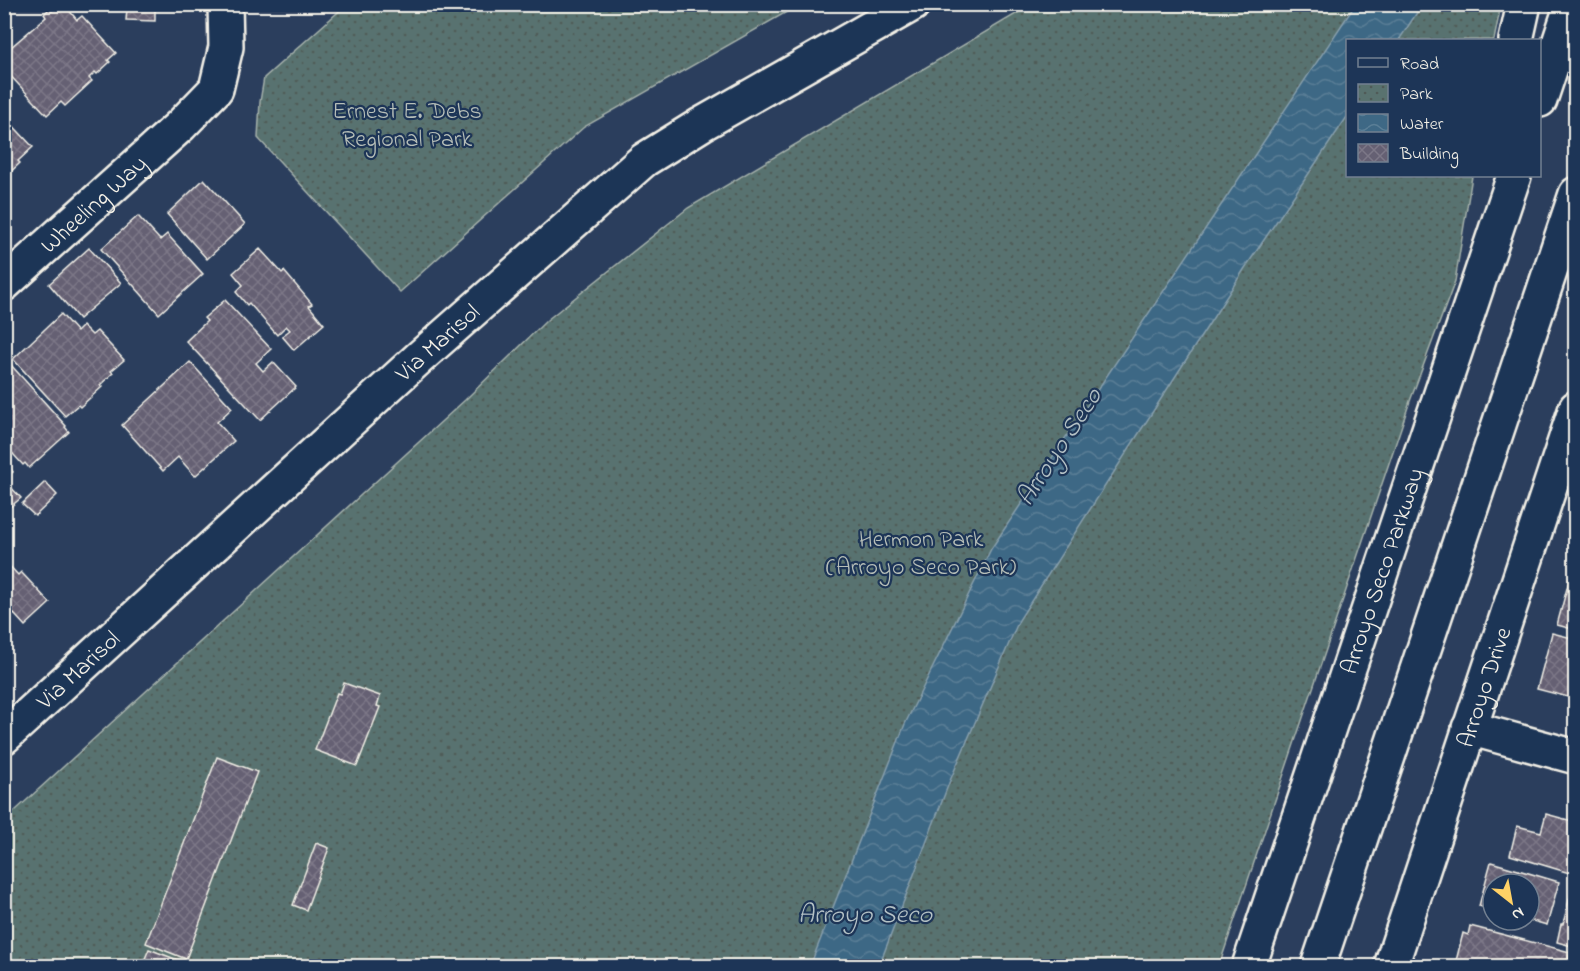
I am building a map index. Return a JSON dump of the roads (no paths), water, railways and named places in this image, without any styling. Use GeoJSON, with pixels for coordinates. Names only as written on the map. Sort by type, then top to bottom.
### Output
{"type":"FeatureCollection","features":[{"type":"Feature","properties":{"kind":"main road","name":"Wheeling Way"},"geometry":{"type":"LineString","coordinates":[[4,284],[181,125],[216,89],[226,47],[225,4]]}},
{"type":"Feature","properties":{"kind":"main road","name":"Via Marisol"},"geometry":{"type":"LineString","coordinates":[[4,737],[419,357],[644,160],[702,124],[913,4]]}},
{"type":"Feature","properties":{"kind":"main road"},"geometry":{"type":"LineString","coordinates":[[1516,39],[1524,4]]}},
{"type":"Feature","properties":{"kind":"main road"},"geometry":{"type":"LineString","coordinates":[[1541,94],[1572,4]]}},
{"type":"Feature","properties":{"kind":"main road"},"geometry":{"type":"LineString","coordinates":[[1484,261],[1488,177]]}},
{"type":"Feature","properties":{"kind":"main road","name":"Arroyo Seco Parkway"},"geometry":{"type":"LineString","coordinates":[[1249,966],[1514,177]]}},
{"type":"Feature","properties":{"kind":"main road"},"geometry":{"type":"LineString","coordinates":[[1318,966],[1575,194]]}},
{"type":"Feature","properties":{"kind":"main road","name":"Arroyo Drive"},"geometry":{"type":"LineString","coordinates":[[1391,966],[1575,408]]}},
{"type":"Feature","properties":{"kind":"main road"},"geometry":{"type":"LineString","coordinates":[[1469,728],[1575,758]]}},
{"type":"Feature","properties":{"kind":"water","name":"Arroyo Seco"},"geometry":{"type":"Polygon","coordinates":[[[1355,5],[1422,5],[1400,39],[1346,39],[1346,118],[1245,268],[1019,620],[949,783],[879,966],[810,966],[905,724],[991,549],[1355,5]]]}},
{"type":"Feature","properties":{"kind":"park label","name":"Ernest E. Debs Regional Park"},"geometry":{"type":"Point","coordinates":[407,124]}},
{"type":"Feature","properties":{"kind":"park label","name":"Hermon Park (Arroyo Seco Park)"},"geometry":{"type":"Point","coordinates":[921,552]}}]}
